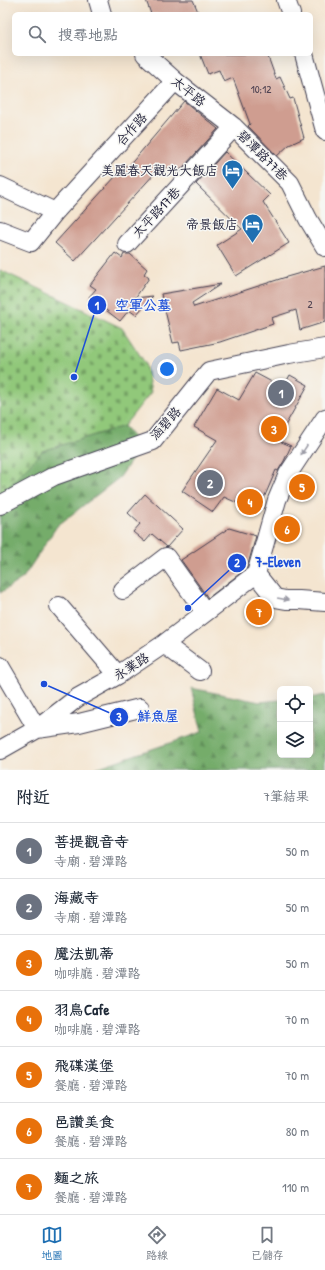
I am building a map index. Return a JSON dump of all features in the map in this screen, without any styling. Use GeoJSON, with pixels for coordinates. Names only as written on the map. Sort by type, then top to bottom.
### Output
{"type":"FeatureCollection","features":[{"type":"Feature","properties":{"kind":"street"},"geometry":{"type":"LineString","coordinates":[[98,0],[101,12]]}},
{"type":"Feature","properties":{"kind":"street"},"geometry":{"type":"LineString","coordinates":[[286,0],[290,12]]}},
{"type":"Feature","properties":{"kind":"street"},"geometry":{"type":"LineString","coordinates":[[298,0],[301,12]]}},
{"type":"Feature","properties":{"kind":"street"},"geometry":{"type":"LineString","coordinates":[[313,54],[325,95]]}},
{"type":"Feature","properties":{"kind":"street","name":"太平路"},"geometry":{"type":"LineString","coordinates":[[147,56],[175,81],[234,127]]}},
{"type":"Feature","properties":{"kind":"street"},"geometry":{"type":"LineString","coordinates":[[305,56],[325,131]]}},
{"type":"Feature","properties":{"kind":"street","name":"合作路"},"geometry":{"type":"LineString","coordinates":[[0,230],[32,242],[55,212],[175,81]]}},
{"type":"Feature","properties":{"kind":"street","name":"太平路17巷"},"geometry":{"type":"LineString","coordinates":[[127,244],[234,127]]}},
{"type":"Feature","properties":{"kind":"street","name":"碧潭路77巷"},"geometry":{"type":"LineString","coordinates":[[234,127],[290,183],[325,247]]}},
{"type":"Feature","properties":{"kind":"street"},"geometry":{"type":"LineString","coordinates":[[0,186],[55,212]]}},
{"type":"Feature","properties":{"kind":"street","name":"涵碧路"},"geometry":{"type":"LineString","coordinates":[[0,505],[54,476],[153,441],[209,371],[325,348]]}},
{"type":"Feature","properties":{"kind":"street"},"geometry":{"type":"LineString","coordinates":[[325,418],[288,474],[277,500],[256,574],[275,598],[325,602]]}},
{"type":"Feature","properties":{"kind":"street"},"geometry":{"type":"LineString","coordinates":[[124,590],[166,557],[205,612]]}},
{"type":"Feature","properties":{"kind":"street","name":"永業路"},"geometry":{"type":"LineString","coordinates":[[0,750],[37,729],[77,698],[118,675],[164,644],[256,574]]}},
{"type":"Feature","properties":{"kind":"street"},"geometry":{"type":"LineString","coordinates":[[59,606],[118,675]]}},
{"type":"Feature","properties":{"kind":"street"},"geometry":{"type":"LineString","coordinates":[[164,644],[200,671]]}},
{"type":"Feature","properties":{"kind":"street"},"geometry":{"type":"LineString","coordinates":[[0,666],[37,729],[79,723],[140,708]]}},
{"type":"Feature","properties":{"kind":"green space"},"geometry":{"type":"Polygon","coordinates":[[[0,270],[122,328],[145,363],[151,392],[124,426],[42,451],[0,496],[0,270]]]}},
{"type":"Feature","properties":{"kind":"green space"},"geometry":{"type":"Polygon","coordinates":[[[124,426],[141,446],[120,477],[57,526],[23,578],[0,593],[0,496],[42,451],[124,426]]]}},
{"type":"Feature","properties":{"kind":"green space"},"geometry":{"type":"Polygon","coordinates":[[[191,688],[260,702],[277,700],[277,758],[313,758],[313,697],[325,695],[325,770],[90,770],[202,732],[191,688]]]}},
{"type":"Feature","properties":{"kind":"building"},"geometry":{"type":"Polygon","coordinates":[[[146,0],[193,0],[198,12],[150,12],[146,0]]]}},
{"type":"Feature","properties":{"kind":"building"},"geometry":{"type":"Polygon","coordinates":[[[201,56],[268,56],[276,79],[280,77],[290,99],[293,98],[304,138],[289,145],[277,156],[248,126],[250,124],[233,78],[224,82],[219,70],[208,74],[201,56]]]}},
{"type":"Feature","properties":{"kind":"building"},"geometry":{"type":"Polygon","coordinates":[[[184,101],[218,129],[176,175],[166,167],[159,175],[156,172],[75,261],[55,243],[126,165],[128,167],[184,101]]]}},
{"type":"Feature","properties":{"kind":"building"},"geometry":{"type":"Polygon","coordinates":[[[225,152],[270,195],[263,202],[289,243],[236,276],[217,245],[242,229],[196,184],[225,152]]]}},
{"type":"Feature","properties":{"kind":"building"},"geometry":{"type":"Polygon","coordinates":[[[115,253],[122,258],[124,254],[130,254],[147,269],[144,274],[149,278],[135,298],[153,296],[136,315],[129,310],[120,321],[89,297],[96,289],[90,285],[115,253]]]}},
{"type":"Feature","properties":{"kind":"building"},"geometry":{"type":"Polygon","coordinates":[[[325,266],[325,322],[300,330],[296,310],[271,318],[273,324],[220,342],[181,350],[179,342],[173,343],[161,294],[221,284],[192,303],[194,307],[325,266]]]}},
{"type":"Feature","properties":{"kind":"building"},"geometry":{"type":"Polygon","coordinates":[[[255,373],[283,388],[290,375],[308,385],[277,440],[291,446],[278,471],[276,470],[258,512],[224,497],[213,512],[182,491],[217,440],[194,427],[217,388],[239,400],[255,373]]]}},
{"type":"Feature","properties":{"kind":"building"},"geometry":{"type":"Polygon","coordinates":[[[145,494],[183,529],[167,547],[152,534],[145,542],[133,532],[140,524],[128,513],[145,494]]]}},
{"type":"Feature","properties":{"kind":"building"},"geometry":{"type":"Polygon","coordinates":[[[229,528],[256,536],[247,568],[208,598],[181,560],[229,528]]]}},
{"type":"Feature","properties":{"kind":"place","name":"美麗春天觀光大飯店"},"geometry":{"type":"Point","coordinates":[233,190]}},
{"type":"Feature","properties":{"kind":"place","name":"帝景飯店"},"geometry":{"type":"Point","coordinates":[253,244]}},
{"type":"Feature","properties":{"kind":"place","name":"空軍公墓"},"geometry":{"type":"Point","coordinates":[74,377]}},
{"type":"Feature","properties":{"kind":"place","name":"菩提觀音寺"},"geometry":{"type":"Point","coordinates":[281,393]}},
{"type":"Feature","properties":{"kind":"place","name":"魔法凱蒂"},"geometry":{"type":"Point","coordinates":[274,429]}},
{"type":"Feature","properties":{"kind":"place","name":"海藏寺"},"geometry":{"type":"Point","coordinates":[210,483]}},
{"type":"Feature","properties":{"kind":"place","name":"飛碟漢堡"},"geometry":{"type":"Point","coordinates":[302,487]}},
{"type":"Feature","properties":{"kind":"place","name":"羽鳥Cafe"},"geometry":{"type":"Point","coordinates":[250,502]}},
{"type":"Feature","properties":{"kind":"place","name":"邑讚美食"},"geometry":{"type":"Point","coordinates":[287,529]}},
{"type":"Feature","properties":{"kind":"place","name":"7-Eleven"},"geometry":{"type":"Point","coordinates":[188,608]}},
{"type":"Feature","properties":{"kind":"place","name":"麵之旅"},"geometry":{"type":"Point","coordinates":[259,612]}},
{"type":"Feature","properties":{"kind":"place","name":"鮮魚屋"},"geometry":{"type":"Point","coordinates":[44,684]}}]}
